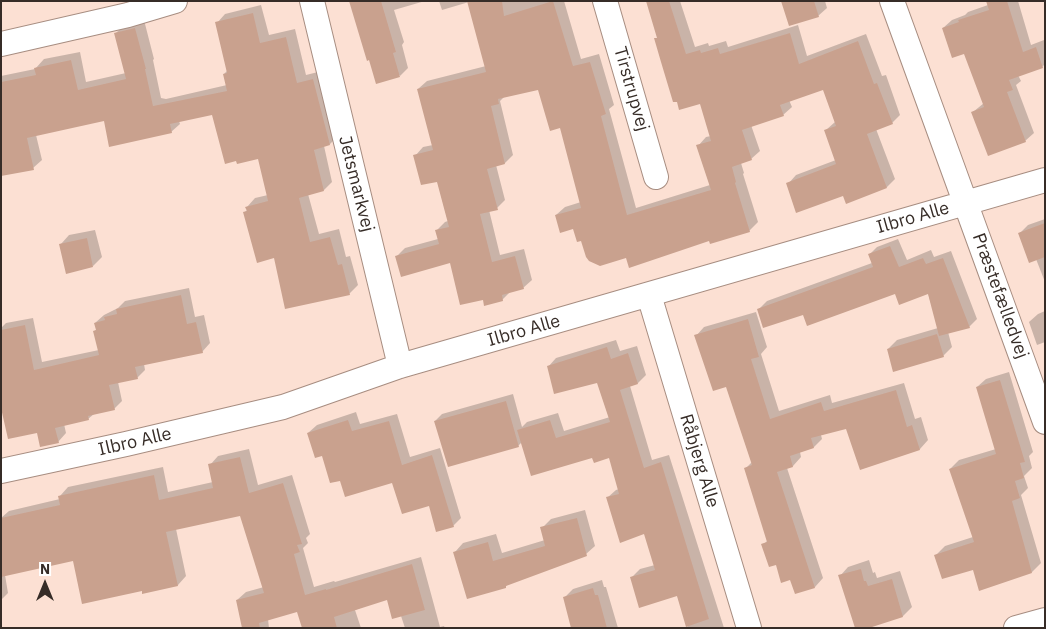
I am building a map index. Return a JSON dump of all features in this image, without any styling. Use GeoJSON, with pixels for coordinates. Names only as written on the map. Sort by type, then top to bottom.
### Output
{"type":"FeatureCollection","features":[{"type":"Feature","properties":{"kind":"street"},"geometry":{"type":"LineString","coordinates":[[1,44],[128,15],[175,1]]}},
{"type":"Feature","properties":{"kind":"street","name":"Jetsmarkvej"},"geometry":{"type":"LineString","coordinates":[[312,1],[400,366]]}},
{"type":"Feature","properties":{"kind":"street","name":"Tirstrupvej"},"geometry":{"type":"LineString","coordinates":[[605,1],[656,176]]}},
{"type":"Feature","properties":{"kind":"street","name":"Præstefælledvej"},"geometry":{"type":"LineString","coordinates":[[892,1],[1045,422]]}},
{"type":"Feature","properties":{"kind":"street","name":"Ilbro Alle"},"geometry":{"type":"LineString","coordinates":[[1,472],[283,407],[400,366],[1045,180]]}},
{"type":"Feature","properties":{"kind":"street","name":"Råbjerg Alle"},"geometry":{"type":"LineString","coordinates":[[649,295],[748,628]]}},
{"type":"Feature","properties":{"kind":"street"},"geometry":{"type":"LineString","coordinates":[[1016,628],[1045,620]]}},
{"type":"Feature","properties":{"kind":"building"},"geometry":{"type":"Polygon","coordinates":[[[349,1],[381,1],[396,52],[393,53],[400,77],[376,84],[349,1]]]}},
{"type":"Feature","properties":{"kind":"building"},"geometry":{"type":"Polygon","coordinates":[[[467,1],[502,1],[504,16],[553,1],[573,66],[590,62],[606,114],[601,116],[627,215],[711,190],[696,145],[711,141],[700,104],[679,110],[677,102],[673,102],[654,38],[657,38],[646,1],[669,1],[686,54],[700,50],[701,53],[718,48],[720,54],[790,33],[799,64],[858,41],[874,84],[877,83],[893,124],[867,134],[887,188],[846,204],[843,196],[796,213],[786,183],[836,164],[824,130],[836,126],[823,90],[780,105],[784,116],[742,130],[752,160],[732,167],[750,232],[710,244],[709,241],[629,268],[626,258],[600,266],[589,261],[586,257],[581,241],[577,242],[573,229],[560,233],[555,215],[581,208],[560,128],[550,131],[538,90],[498,99],[499,104],[491,106],[505,164],[487,169],[498,210],[480,214],[492,262],[515,256],[524,289],[502,295],[503,301],[484,306],[483,300],[460,305],[450,263],[401,277],[395,256],[439,244],[435,230],[449,227],[437,182],[421,185],[413,155],[433,150],[417,89],[486,72],[467,1]]]}},
{"type":"Feature","properties":{"kind":"building"},"geometry":{"type":"Polygon","coordinates":[[[781,1],[814,1],[819,17],[789,26],[781,1]]]}},
{"type":"Feature","properties":{"kind":"building"},"geometry":{"type":"Polygon","coordinates":[[[986,1],[1007,1],[1023,52],[1036,47],[1043,68],[1009,80],[1013,90],[1007,92],[1026,142],[988,156],[971,112],[984,107],[964,54],[952,58],[942,28],[959,22],[958,20],[989,10],[986,1]]]}},
{"type":"Feature","properties":{"kind":"building"},"geometry":{"type":"Polygon","coordinates":[[[253,13],[260,43],[286,37],[297,83],[313,79],[330,145],[314,150],[324,191],[299,198],[310,242],[330,237],[338,265],[342,264],[350,295],[285,309],[274,258],[257,263],[243,212],[247,211],[245,207],[268,201],[258,159],[237,164],[236,161],[225,164],[212,115],[170,124],[172,133],[109,147],[104,121],[27,138],[34,170],[1,176],[1,82],[36,75],[34,68],[71,60],[78,90],[126,79],[114,33],[135,28],[153,106],[227,91],[223,74],[227,73],[215,22],[253,13]]]}},
{"type":"Feature","properties":{"kind":"building"},"geometry":{"type":"Polygon","coordinates":[[[1045,223],[1045,257],[1029,263],[1018,233],[1045,223]]]}},
{"type":"Feature","properties":{"kind":"building"},"geometry":{"type":"Polygon","coordinates":[[[87,238],[93,267],[66,274],[59,244],[87,238]]]}},
{"type":"Feature","properties":{"kind":"building"},"geometry":{"type":"Polygon","coordinates":[[[890,246],[899,267],[923,258],[926,264],[943,258],[970,328],[939,336],[928,294],[899,305],[895,294],[807,326],[803,315],[763,328],[757,309],[873,267],[868,254],[890,246]]]}},
{"type":"Feature","properties":{"kind":"building"},"geometry":{"type":"Polygon","coordinates":[[[181,295],[187,324],[196,322],[203,353],[135,367],[138,379],[109,385],[115,410],[88,416],[89,420],[55,428],[59,443],[40,447],[37,433],[8,439],[1,408],[1,330],[25,325],[34,370],[99,355],[93,331],[96,330],[94,323],[105,320],[104,317],[117,314],[116,309],[181,295]]]}},
{"type":"Feature","properties":{"kind":"building"},"geometry":{"type":"Polygon","coordinates":[[[748,319],[759,357],[751,359],[770,419],[821,402],[824,411],[896,390],[907,427],[912,425],[920,450],[860,470],[846,429],[811,438],[814,448],[790,456],[793,467],[777,472],[815,588],[795,594],[790,580],[781,583],[776,565],[769,567],[761,544],[767,542],[744,468],[752,465],[726,387],[713,391],[694,335],[748,319]]]}},
{"type":"Feature","properties":{"kind":"building"},"geometry":{"type":"Polygon","coordinates":[[[937,334],[944,357],[893,372],[887,349],[937,334]]]}},
{"type":"Feature","properties":{"kind":"building"},"geometry":{"type":"Polygon","coordinates":[[[607,347],[611,359],[628,353],[638,384],[620,390],[644,468],[661,462],[709,619],[686,627],[677,596],[639,608],[630,577],[655,570],[644,534],[620,543],[606,497],[619,494],[609,458],[594,463],[592,458],[531,476],[517,430],[550,420],[556,438],[610,422],[597,383],[554,394],[547,366],[607,347]]]}},
{"type":"Feature","properties":{"kind":"building"},"geometry":{"type":"Polygon","coordinates":[[[1000,380],[1025,462],[1020,463],[1024,478],[1015,481],[1020,498],[1012,501],[1032,573],[979,591],[973,570],[942,579],[934,555],[974,542],[949,469],[996,454],[976,387],[1000,380]]]}},
{"type":"Feature","properties":{"kind":"building"},"geometry":{"type":"Polygon","coordinates":[[[506,401],[519,447],[448,467],[434,421],[506,401]]]}},
{"type":"Feature","properties":{"kind":"building"},"geometry":{"type":"Polygon","coordinates":[[[348,420],[352,431],[389,421],[402,465],[432,455],[454,527],[436,532],[429,506],[402,514],[392,483],[345,497],[340,481],[330,483],[322,456],[315,458],[307,433],[348,420]]]}},
{"type":"Feature","properties":{"kind":"building"},"geometry":{"type":"Polygon","coordinates":[[[240,457],[249,493],[283,483],[302,544],[297,545],[300,552],[294,554],[305,595],[412,564],[425,610],[392,619],[387,600],[334,617],[337,628],[302,628],[297,612],[259,623],[260,628],[242,628],[236,600],[264,593],[240,516],[166,532],[178,586],[142,594],[142,591],[82,604],[73,561],[1,577],[1,518],[60,505],[58,496],[154,475],[159,500],[213,488],[208,464],[240,457]]]}},
{"type":"Feature","properties":{"kind":"building"},"geometry":{"type":"Polygon","coordinates":[[[577,518],[587,556],[506,586],[506,588],[467,599],[453,552],[488,542],[493,561],[545,546],[540,527],[577,518]]]}},
{"type":"Feature","properties":{"kind":"building"},"geometry":{"type":"Polygon","coordinates":[[[861,569],[864,581],[866,581],[868,586],[892,579],[903,617],[869,628],[855,628],[838,575],[861,569]]]}},
{"type":"Feature","properties":{"kind":"building"},"geometry":{"type":"Polygon","coordinates":[[[593,588],[595,595],[598,595],[607,628],[571,628],[563,597],[593,588]]]}}]}
